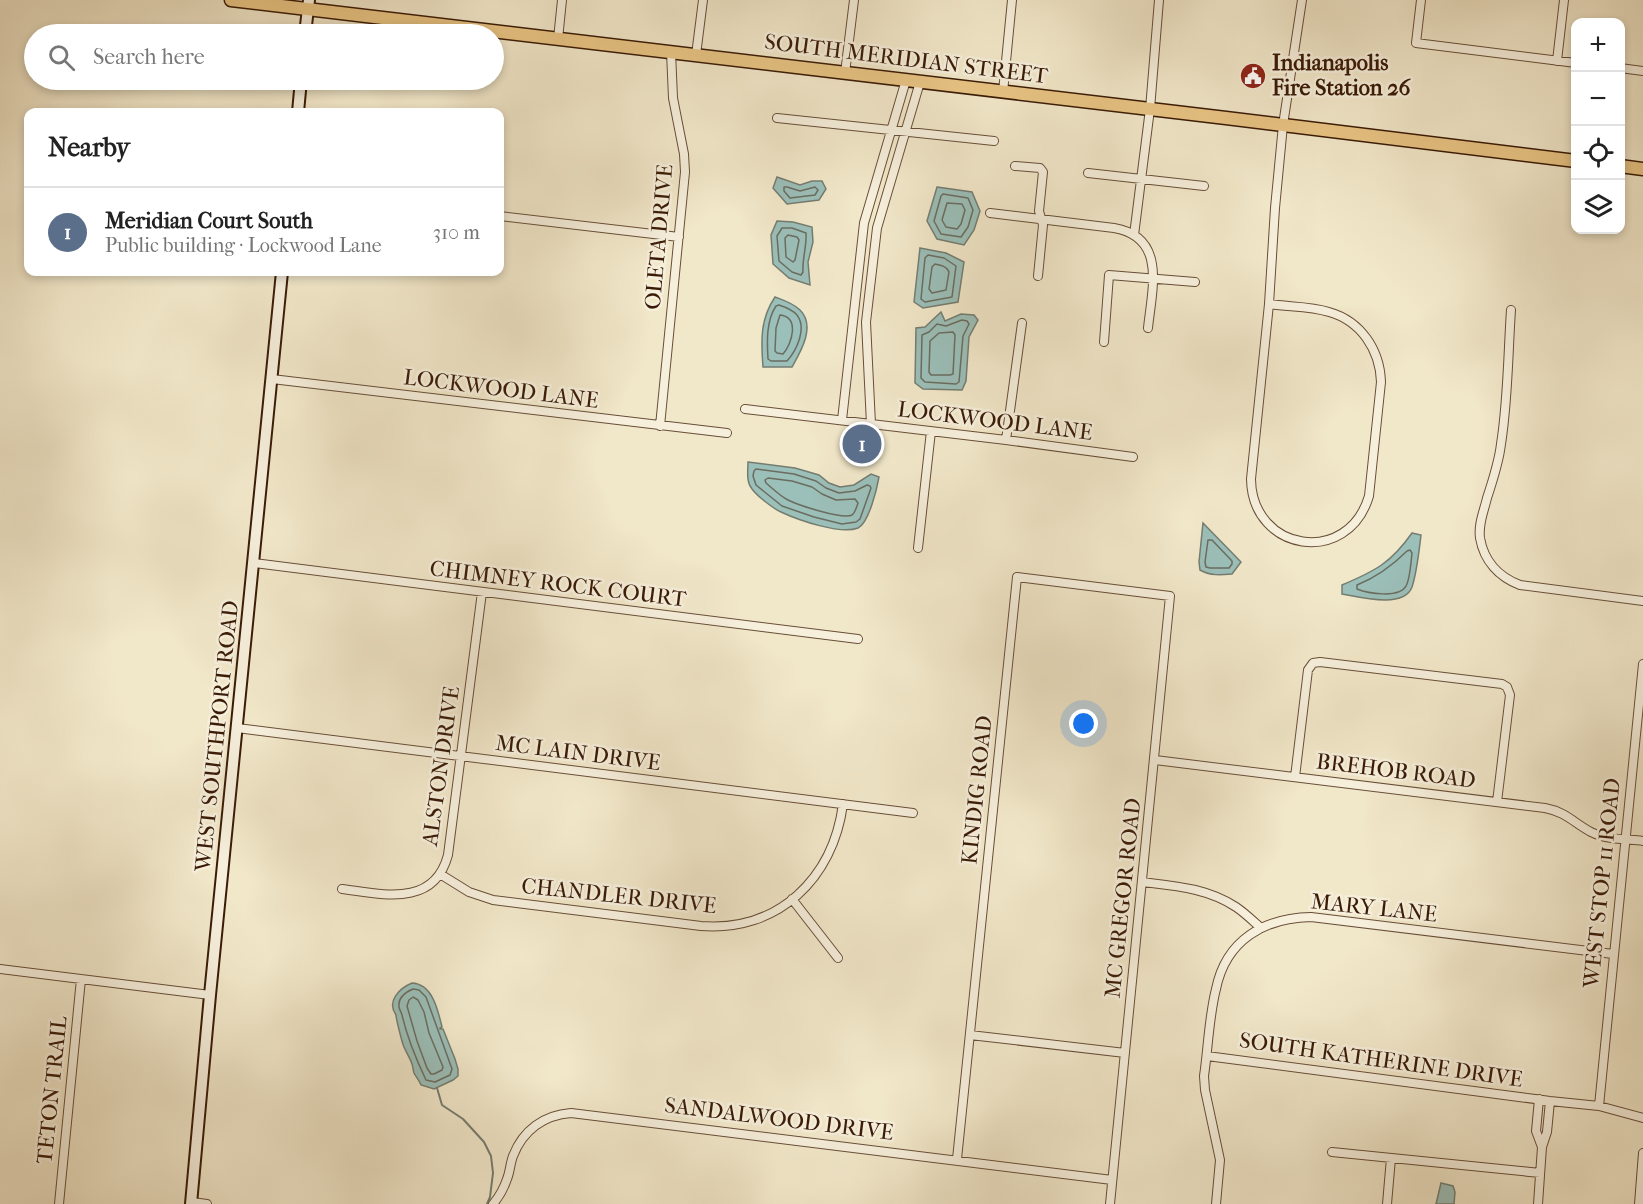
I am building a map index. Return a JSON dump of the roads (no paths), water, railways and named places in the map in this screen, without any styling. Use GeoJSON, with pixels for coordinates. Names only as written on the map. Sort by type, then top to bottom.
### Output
{"type":"FeatureCollection","features":[{"type":"Feature","properties":{"kind":"main road","name":"SOUTH MERIDIAN STREET"},"geometry":{"type":"LineString","coordinates":[[231,0],[308,4],[451,24]]}},
{"type":"Feature","properties":{"kind":"main road"},"geometry":{"type":"LineString","coordinates":[[306,24],[308,4]]}},
{"type":"Feature","properties":{"kind":"main road","name":"SOUTH MERIDIAN STREET"},"geometry":{"type":"LineString","coordinates":[[504,31],[1571,161]]}},
{"type":"Feature","properties":{"kind":"main road"},"geometry":{"type":"LineString","coordinates":[[298,108],[300,90]]}},
{"type":"Feature","properties":{"kind":"main road"},"geometry":{"type":"LineString","coordinates":[[1625,167],[1643,169]]}},
{"type":"Feature","properties":{"kind":"main road","name":"WEST SOUTHPORT ROAD"},"geometry":{"type":"LineString","coordinates":[[191,1203],[282,276]]}},
{"type":"Feature","properties":{"kind":"street"},"geometry":{"type":"LineString","coordinates":[[558,39],[562,0]]}},
{"type":"Feature","properties":{"kind":"street"},"geometry":{"type":"LineString","coordinates":[[696,55],[703,0]]}},
{"type":"Feature","properties":{"kind":"street"},"geometry":{"type":"LineString","coordinates":[[844,73],[854,0]]}},
{"type":"Feature","properties":{"kind":"street"},"geometry":{"type":"LineString","coordinates":[[1003,92],[1012,0]]}},
{"type":"Feature","properties":{"kind":"street"},"geometry":{"type":"LineString","coordinates":[[1134,235],[1150,109],[1160,0]]}},
{"type":"Feature","properties":{"kind":"street"},"geometry":{"type":"LineString","coordinates":[[1269,304],[1323,310],[1349,321],[1363,333],[1371,344],[1379,364],[1380,375],[1369,496],[1361,516],[1344,533],[1328,541],[1306,542],[1290,538],[1277,531],[1264,520],[1251,490],[1283,125],[1302,0]]}},
{"type":"Feature","properties":{"kind":"street"},"geometry":{"type":"LineString","coordinates":[[1421,0],[1416,43],[1571,63]]}},
{"type":"Feature","properties":{"kind":"street"},"geometry":{"type":"LineString","coordinates":[[1557,61],[1564,0]]}},
{"type":"Feature","properties":{"kind":"street","name":"OLETA DRIVE"},"geometry":{"type":"LineString","coordinates":[[660,426],[685,179],[685,161],[672,91],[671,52]]}},
{"type":"Feature","properties":{"kind":"street"},"geometry":{"type":"LineString","coordinates":[[1625,69],[1643,71]]}},
{"type":"Feature","properties":{"kind":"street"},"geometry":{"type":"LineString","coordinates":[[842,420],[864,223],[906,80]]}},
{"type":"Feature","properties":{"kind":"street"},"geometry":{"type":"LineString","coordinates":[[871,424],[866,322],[877,228],[920,82]]}},
{"type":"Feature","properties":{"kind":"street"},"geometry":{"type":"LineString","coordinates":[[777,118],[994,141]]}},
{"type":"Feature","properties":{"kind":"street"},"geometry":{"type":"LineString","coordinates":[[1015,165],[1042,170],[1039,211],[1043,225],[1038,276]]}},
{"type":"Feature","properties":{"kind":"street"},"geometry":{"type":"LineString","coordinates":[[1088,173],[1204,186]]}},
{"type":"Feature","properties":{"kind":"street"},"geometry":{"type":"LineString","coordinates":[[990,213],[1118,228],[1134,235],[1144,245],[1153,265],[1148,328]]}},
{"type":"Feature","properties":{"kind":"street"},"geometry":{"type":"LineString","coordinates":[[504,216],[679,237]]}},
{"type":"Feature","properties":{"kind":"street"},"geometry":{"type":"LineString","coordinates":[[1104,342],[1109,275],[1196,282]]}},
{"type":"Feature","properties":{"kind":"street"},"geometry":{"type":"LineString","coordinates":[[1510,310],[1504,427],[1497,466],[1481,518],[1480,538],[1483,550],[1499,573],[1520,585],[1643,601]]}},
{"type":"Feature","properties":{"kind":"street"},"geometry":{"type":"LineString","coordinates":[[1006,440],[1022,323]]}},
{"type":"Feature","properties":{"kind":"street","name":"LOCKWOOD LANE"},"geometry":{"type":"LineString","coordinates":[[272,379],[727,433]]}},
{"type":"Feature","properties":{"kind":"street","name":"LOCKWOOD LANE"},"geometry":{"type":"LineString","coordinates":[[745,409],[1133,457]]}},
{"type":"Feature","properties":{"kind":"street"},"geometry":{"type":"LineString","coordinates":[[918,548],[931,431]]}},
{"type":"Feature","properties":{"kind":"street","name":"CHIMNEY ROCK COURT"},"geometry":{"type":"LineString","coordinates":[[254,563],[858,639]]}},
{"type":"Feature","properties":{"kind":"street","name":"KINDIG ROAD"},"geometry":{"type":"LineString","coordinates":[[957,1160],[1017,577],[1170,596]]}},
{"type":"Feature","properties":{"kind":"street","name":"ALSTON DRIVE"},"geometry":{"type":"LineString","coordinates":[[342,889],[392,895],[414,893],[427,886],[440,874],[445,865],[482,592]]}},
{"type":"Feature","properties":{"kind":"street","name":"MC GREGOR ROAD"},"geometry":{"type":"LineString","coordinates":[[1110,1204],[1170,596]]}},
{"type":"Feature","properties":{"kind":"street"},"geometry":{"type":"LineString","coordinates":[[1295,777],[1308,670],[1313,663],[1503,684],[1510,692],[1497,802]]}},
{"type":"Feature","properties":{"kind":"street","name":"WEST STOP 11 ROAD"},"geometry":{"type":"LineString","coordinates":[[1599,1106],[1643,664]]}},
{"type":"Feature","properties":{"kind":"street","name":"MC LAIN DRIVE"},"geometry":{"type":"LineString","coordinates":[[237,728],[913,813]]}},
{"type":"Feature","properties":{"kind":"street","name":"BREHOB ROAD"},"geometry":{"type":"LineString","coordinates":[[1155,760],[1556,810],[1595,834],[1643,841]]}},
{"type":"Feature","properties":{"kind":"street","name":"CHANDLER DRIVE"},"geometry":{"type":"LineString","coordinates":[[440,874],[466,891],[492,900],[704,926],[728,926],[753,920],[775,911],[811,882],[834,843],[843,804]]}},
{"type":"Feature","properties":{"kind":"street"},"geometry":{"type":"LineString","coordinates":[[1142,882],[1188,887],[1215,896],[1237,908],[1261,928]]}},
{"type":"Feature","properties":{"kind":"street"},"geometry":{"type":"LineString","coordinates":[[792,899],[838,958]]}},
{"type":"Feature","properties":{"kind":"street","name":"MARY LANE"},"geometry":{"type":"LineString","coordinates":[[1216,1204],[1220,1160],[1204,1090],[1204,1076],[1216,989],[1222,968],[1236,947],[1249,935],[1261,928],[1292,918],[1311,917],[1613,954]]}},
{"type":"Feature","properties":{"kind":"street"},"geometry":{"type":"LineString","coordinates":[[0,969],[210,995]]}},
{"type":"Feature","properties":{"kind":"street","name":"TETON TRAIL"},"geometry":{"type":"LineString","coordinates":[[59,1204],[81,979]]}},
{"type":"Feature","properties":{"kind":"street"},"geometry":{"type":"LineString","coordinates":[[970,1035],[1125,1053]]}},
{"type":"Feature","properties":{"kind":"street","name":"SOUTH KATHERINE DRIVE"},"geometry":{"type":"LineString","coordinates":[[1207,1056],[1599,1106],[1643,1118]]}},
{"type":"Feature","properties":{"kind":"street"},"geometry":{"type":"LineString","coordinates":[[1539,1099],[1536,1131],[1542,1147]]}},
{"type":"Feature","properties":{"kind":"street"},"geometry":{"type":"LineString","coordinates":[[1538,1204],[1542,1147],[1547,1132],[1550,1101]]}},
{"type":"Feature","properties":{"kind":"street","name":"SANDALWOOD DRIVE"},"geometry":{"type":"LineString","coordinates":[[493,1204],[508,1179],[514,1155],[524,1136],[540,1122],[568,1113],[1112,1180]]}},
{"type":"Feature","properties":{"kind":"street"},"geometry":{"type":"LineString","coordinates":[[1332,1152],[1540,1173]]}},
{"type":"Feature","properties":{"kind":"street"},"geometry":{"type":"LineString","coordinates":[[1639,1204],[1643,1153]]}},
{"type":"Feature","properties":{"kind":"street"},"geometry":{"type":"LineString","coordinates":[[1387,1204],[1391,1158]]}},
{"type":"Feature","properties":{"kind":"street"},"geometry":{"type":"LineString","coordinates":[[191,1203],[207,1204]]}},
{"type":"Feature","properties":{"kind":"water"},"geometry":{"type":"Polygon","coordinates":[[[777,177],[800,185],[822,181],[826,189],[819,200],[787,204],[773,188],[777,177]]]}},
{"type":"Feature","properties":{"kind":"water"},"geometry":{"type":"Polygon","coordinates":[[[937,187],[972,192],[980,211],[974,230],[964,245],[937,239],[927,221],[937,187]]]}},
{"type":"Feature","properties":{"kind":"water"},"geometry":{"type":"Polygon","coordinates":[[[777,221],[812,227],[813,242],[808,262],[810,285],[789,278],[773,264],[771,235],[777,221]]]}},
{"type":"Feature","properties":{"kind":"water"},"geometry":{"type":"Polygon","coordinates":[[[920,248],[946,253],[964,262],[958,302],[923,308],[914,302],[920,248]]]}},
{"type":"Feature","properties":{"kind":"water"},"geometry":{"type":"Polygon","coordinates":[[[775,297],[800,310],[807,323],[805,338],[792,367],[763,367],[764,322],[775,297]]]}},
{"type":"Feature","properties":{"kind":"water"},"geometry":{"type":"Polygon","coordinates":[[[941,312],[945,321],[961,314],[974,315],[978,320],[969,337],[966,381],[962,390],[923,389],[915,383],[916,328],[925,327],[941,312]]]}},
{"type":"Feature","properties":{"kind":"water"},"geometry":{"type":"Polygon","coordinates":[[[748,462],[795,468],[819,475],[829,483],[840,487],[854,485],[871,474],[879,477],[872,505],[862,525],[851,530],[841,530],[798,519],[770,505],[750,486],[748,462]]]}},
{"type":"Feature","properties":{"kind":"water"},"geometry":{"type":"Polygon","coordinates":[[[1203,523],[1241,562],[1232,574],[1212,574],[1200,570],[1203,523]]]}},
{"type":"Feature","properties":{"kind":"water"},"geometry":{"type":"Polygon","coordinates":[[[1412,533],[1421,535],[1415,575],[1412,587],[1407,594],[1391,600],[1380,600],[1342,594],[1342,585],[1381,565],[1397,552],[1412,533]]]}},
{"type":"Feature","properties":{"kind":"water"},"geometry":{"type":"Polygon","coordinates":[[[412,983],[425,988],[430,993],[439,1014],[442,1027],[440,1029],[443,1029],[458,1069],[458,1076],[434,1089],[421,1085],[414,1073],[393,1010],[396,996],[412,983]]]}},
{"type":"Feature","properties":{"kind":"water"},"geometry":{"type":"Polygon","coordinates":[[[1441,1183],[1453,1186],[1454,1204],[1436,1204],[1441,1183]]]}},
{"type":"Feature","properties":{"kind":"waterway"},"geometry":{"type":"LineString","coordinates":[[437,1088],[442,1105],[463,1119],[484,1142],[491,1156],[493,1173],[487,1204]]}},
{"type":"Feature","properties":{"kind":"place","name":"Indianapolis Fire Station 26"},"geometry":{"type":"Point","coordinates":[1253,76]}},
{"type":"Feature","properties":{"kind":"place","name":"Meridian Court South"},"geometry":{"type":"Point","coordinates":[862,444]}}]}
